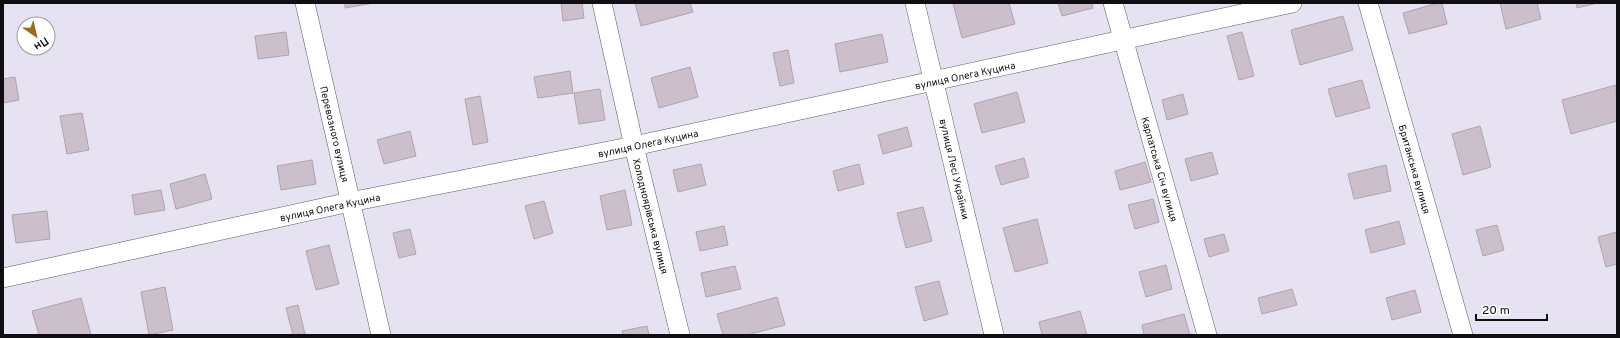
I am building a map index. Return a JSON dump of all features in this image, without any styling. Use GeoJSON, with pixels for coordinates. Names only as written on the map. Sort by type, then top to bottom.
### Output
{"type":"FeatureCollection","features":[{"type":"Feature","properties":{"kind":"street","name":"Перевозного вулиця"},"geometry":{"type":"LineString","coordinates":[[305,3],[381,335]]}},
{"type":"Feature","properties":{"kind":"street","name":"Холодноярівська вулиця"},"geometry":{"type":"LineString","coordinates":[[602,3],[634,146],[680,335]]}},
{"type":"Feature","properties":{"kind":"street","name":"вулиця Лесі Українки"},"geometry":{"type":"LineString","coordinates":[[915,3],[994,335]]}},
{"type":"Feature","properties":{"kind":"street","name":"Карпатська Січ вулиця"},"geometry":{"type":"LineString","coordinates":[[1113,3],[1207,335]]}},
{"type":"Feature","properties":{"kind":"street","name":"вулиця Олега Куцина"},"geometry":{"type":"LineString","coordinates":[[3,278],[350,202],[634,146],[1292,3]]}},
{"type":"Feature","properties":{"kind":"street","name":"Британська вулиця"},"geometry":{"type":"LineString","coordinates":[[1368,3],[1463,335]]}},
{"type":"Feature","properties":{"kind":"building"},"geometry":{"type":"Polygon","coordinates":[[[345,3],[374,3],[345,8],[345,3]]]}},
{"type":"Feature","properties":{"kind":"building"},"geometry":{"type":"Polygon","coordinates":[[[561,3],[582,3],[584,18],[563,21],[561,3]]]}},
{"type":"Feature","properties":{"kind":"building"},"geometry":{"type":"Polygon","coordinates":[[[635,3],[690,3],[693,12],[641,26],[635,3]]]}},
{"type":"Feature","properties":{"kind":"building"},"geometry":{"type":"Polygon","coordinates":[[[953,3],[1009,3],[1015,24],[962,38],[953,3]]]}},
{"type":"Feature","properties":{"kind":"building"},"geometry":{"type":"Polygon","coordinates":[[[1058,3],[1092,3],[1093,8],[1062,16],[1058,3]]]}},
{"type":"Feature","properties":{"kind":"building"},"geometry":{"type":"Polygon","coordinates":[[[1442,3],[1447,24],[1409,34],[1403,13],[1442,3]]]}},
{"type":"Feature","properties":{"kind":"building"},"geometry":{"type":"Polygon","coordinates":[[[1500,3],[1537,3],[1541,19],[1506,29],[1500,3]]]}},
{"type":"Feature","properties":{"kind":"building"},"geometry":{"type":"Polygon","coordinates":[[[1576,3],[1597,3],[1577,8],[1576,3]]]}},
{"type":"Feature","properties":{"kind":"building"},"geometry":{"type":"Polygon","coordinates":[[[1343,16],[1353,50],[1300,65],[1291,30],[1343,16]]]}},
{"type":"Feature","properties":{"kind":"building"},"geometry":{"type":"Polygon","coordinates":[[[286,32],[289,55],[258,59],[255,36],[286,32]]]}},
{"type":"Feature","properties":{"kind":"building"},"geometry":{"type":"Polygon","coordinates":[[[1242,32],[1254,76],[1239,80],[1227,36],[1242,32]]]}},
{"type":"Feature","properties":{"kind":"building"},"geometry":{"type":"Polygon","coordinates":[[[882,34],[888,62],[840,72],[835,44],[882,34]]]}},
{"type":"Feature","properties":{"kind":"building"},"geometry":{"type":"Polygon","coordinates":[[[788,50],[794,83],[780,86],[773,53],[788,50]]]}},
{"type":"Feature","properties":{"kind":"building"},"geometry":{"type":"Polygon","coordinates":[[[690,67],[698,97],[659,108],[651,78],[690,67]]]}},
{"type":"Feature","properties":{"kind":"building"},"geometry":{"type":"Polygon","coordinates":[[[570,71],[573,93],[538,98],[534,77],[570,71]]]}},
{"type":"Feature","properties":{"kind":"building"},"geometry":{"type":"Polygon","coordinates":[[[15,77],[19,100],[3,103],[3,79],[15,77]]]}},
{"type":"Feature","properties":{"kind":"building"},"geometry":{"type":"Polygon","coordinates":[[[1362,80],[1370,108],[1336,117],[1328,89],[1362,80]]]}},
{"type":"Feature","properties":{"kind":"building"},"geometry":{"type":"Polygon","coordinates":[[[1616,85],[1617,121],[1571,134],[1562,100],[1616,85]]]}},
{"type":"Feature","properties":{"kind":"building"},"geometry":{"type":"Polygon","coordinates":[[[600,89],[605,120],[579,124],[574,93],[600,89]]]}},
{"type":"Feature","properties":{"kind":"building"},"geometry":{"type":"Polygon","coordinates":[[[1017,92],[1025,122],[982,133],[974,104],[1017,92]]]}},
{"type":"Feature","properties":{"kind":"building"},"geometry":{"type":"Polygon","coordinates":[[[1183,94],[1188,114],[1167,120],[1162,100],[1183,94]]]}},
{"type":"Feature","properties":{"kind":"building"},"geometry":{"type":"Polygon","coordinates":[[[480,96],[488,142],[473,145],[465,99],[480,96]]]}},
{"type":"Feature","properties":{"kind":"building"},"geometry":{"type":"Polygon","coordinates":[[[82,113],[89,150],[67,154],[60,116],[82,113]]]}},
{"type":"Feature","properties":{"kind":"building"},"geometry":{"type":"Polygon","coordinates":[[[1480,126],[1491,167],[1463,175],[1452,134],[1480,126]]]}},
{"type":"Feature","properties":{"kind":"building"},"geometry":{"type":"Polygon","coordinates":[[[907,127],[912,146],[883,154],[878,135],[907,127]]]}},
{"type":"Feature","properties":{"kind":"building"},"geometry":{"type":"Polygon","coordinates":[[[410,131],[416,156],[384,164],[377,140],[410,131]]]}},
{"type":"Feature","properties":{"kind":"building"},"geometry":{"type":"Polygon","coordinates":[[[1212,152],[1218,174],[1191,181],[1185,159],[1212,152]]]}},
{"type":"Feature","properties":{"kind":"building"},"geometry":{"type":"Polygon","coordinates":[[[1024,158],[1029,177],[1001,185],[995,166],[1024,158]]]}},
{"type":"Feature","properties":{"kind":"building"},"geometry":{"type":"Polygon","coordinates":[[[312,160],[316,184],[281,190],[277,166],[312,160]]]}},
{"type":"Feature","properties":{"kind":"building"},"geometry":{"type":"Polygon","coordinates":[[[1145,162],[1151,182],[1120,190],[1115,171],[1145,162]]]}},
{"type":"Feature","properties":{"kind":"building"},"geometry":{"type":"Polygon","coordinates":[[[701,164],[706,185],[678,192],[673,170],[701,164]]]}},
{"type":"Feature","properties":{"kind":"building"},"geometry":{"type":"Polygon","coordinates":[[[859,164],[864,184],[838,191],[833,171],[859,164]]]}},
{"type":"Feature","properties":{"kind":"building"},"geometry":{"type":"Polygon","coordinates":[[[1386,165],[1391,191],[1354,199],[1348,174],[1386,165]]]}},
{"type":"Feature","properties":{"kind":"building"},"geometry":{"type":"Polygon","coordinates":[[[205,174],[212,199],[176,209],[170,184],[205,174]]]}},
{"type":"Feature","properties":{"kind":"building"},"geometry":{"type":"Polygon","coordinates":[[[161,190],[165,210],[135,215],[132,195],[161,190]]]}},
{"type":"Feature","properties":{"kind":"building"},"geometry":{"type":"Polygon","coordinates":[[[625,190],[632,225],[607,230],[600,196],[625,190]]]}},
{"type":"Feature","properties":{"kind":"building"},"geometry":{"type":"Polygon","coordinates":[[[1153,199],[1159,222],[1135,229],[1128,205],[1153,199]]]}},
{"type":"Feature","properties":{"kind":"building"},"geometry":{"type":"Polygon","coordinates":[[[544,201],[553,233],[534,239],[525,206],[544,201]]]}},
{"type":"Feature","properties":{"kind":"building"},"geometry":{"type":"Polygon","coordinates":[[[923,207],[932,241],[906,248],[897,213],[923,207]]]}},
{"type":"Feature","properties":{"kind":"building"},"geometry":{"type":"Polygon","coordinates":[[[47,211],[50,239],[16,243],[12,215],[47,211]]]}},
{"type":"Feature","properties":{"kind":"building"},"geometry":{"type":"Polygon","coordinates":[[[1037,219],[1048,263],[1015,272],[1003,228],[1037,219]]]}},
{"type":"Feature","properties":{"kind":"building"},"geometry":{"type":"Polygon","coordinates":[[[1399,221],[1405,244],[1371,253],[1365,230],[1399,221]]]}},
{"type":"Feature","properties":{"kind":"building"},"geometry":{"type":"Polygon","coordinates":[[[1497,225],[1504,250],[1483,256],[1476,230],[1497,225]]]}},
{"type":"Feature","properties":{"kind":"building"},"geometry":{"type":"Polygon","coordinates":[[[724,226],[728,245],[700,251],[696,232],[724,226]]]}},
{"type":"Feature","properties":{"kind":"building"},"geometry":{"type":"Polygon","coordinates":[[[410,229],[416,254],[399,258],[393,233],[410,229]]]}},
{"type":"Feature","properties":{"kind":"building"},"geometry":{"type":"Polygon","coordinates":[[[1617,232],[1617,264],[1606,267],[1598,237],[1617,232]]]}},
{"type":"Feature","properties":{"kind":"building"},"geometry":{"type":"Polygon","coordinates":[[[1224,234],[1229,251],[1209,257],[1204,239],[1224,234]]]}},
{"type":"Feature","properties":{"kind":"building"},"geometry":{"type":"Polygon","coordinates":[[[329,245],[339,284],[316,290],[306,251],[329,245]]]}},
{"type":"Feature","properties":{"kind":"building"},"geometry":{"type":"Polygon","coordinates":[[[1166,265],[1172,289],[1146,297],[1139,272],[1166,265]]]}},
{"type":"Feature","properties":{"kind":"building"},"geometry":{"type":"Polygon","coordinates":[[[735,266],[741,289],[706,297],[701,273],[735,266]]]}},
{"type":"Feature","properties":{"kind":"building"},"geometry":{"type":"Polygon","coordinates":[[[939,281],[948,314],[924,321],[915,287],[939,281]]]}},
{"type":"Feature","properties":{"kind":"building"},"geometry":{"type":"Polygon","coordinates":[[[165,287],[173,330],[149,335],[141,292],[165,287]]]}},
{"type":"Feature","properties":{"kind":"building"},"geometry":{"type":"Polygon","coordinates":[[[1292,289],[1297,305],[1262,314],[1258,298],[1292,289]]]}},
{"type":"Feature","properties":{"kind":"building"},"geometry":{"type":"Polygon","coordinates":[[[1415,290],[1421,312],[1392,320],[1386,298],[1415,290]]]}},
{"type":"Feature","properties":{"kind":"building"},"geometry":{"type":"Polygon","coordinates":[[[777,297],[785,325],[747,335],[723,335],[717,314],[777,297]]]}},
{"type":"Feature","properties":{"kind":"building"},"geometry":{"type":"Polygon","coordinates":[[[81,298],[91,335],[39,335],[32,311],[81,298]]]}},
{"type":"Feature","properties":{"kind":"building"},"geometry":{"type":"Polygon","coordinates":[[[298,305],[305,334],[293,335],[286,308],[298,305]]]}},
{"type":"Feature","properties":{"kind":"building"},"geometry":{"type":"Polygon","coordinates":[[[1080,311],[1087,335],[1042,335],[1039,322],[1080,311]]]}},
{"type":"Feature","properties":{"kind":"building"},"geometry":{"type":"Polygon","coordinates":[[[1184,314],[1190,335],[1144,335],[1142,325],[1184,314]]]}},
{"type":"Feature","properties":{"kind":"building"},"geometry":{"type":"Polygon","coordinates":[[[647,326],[649,335],[623,335],[622,331],[647,326]]]}}]}
